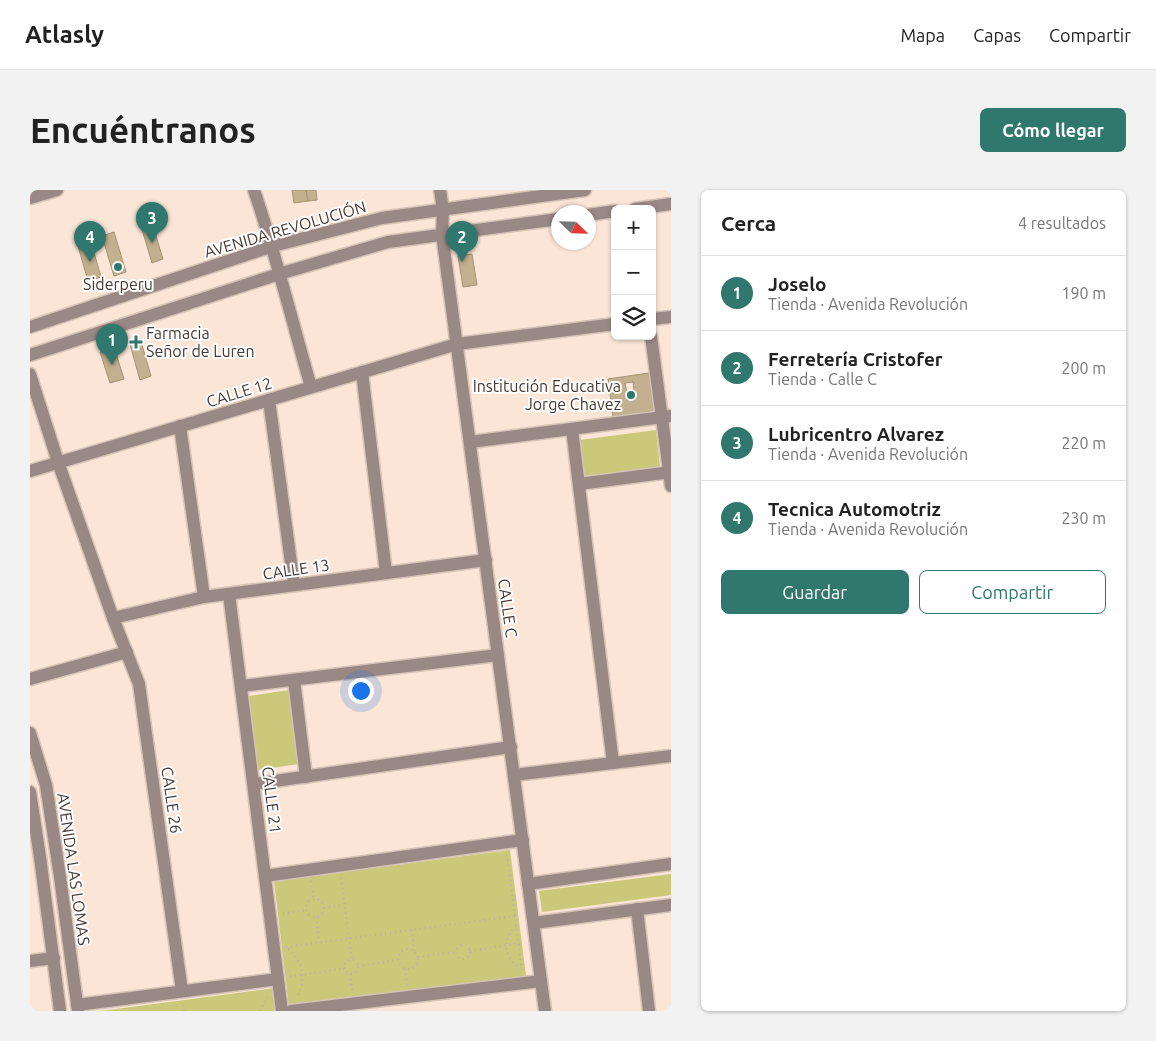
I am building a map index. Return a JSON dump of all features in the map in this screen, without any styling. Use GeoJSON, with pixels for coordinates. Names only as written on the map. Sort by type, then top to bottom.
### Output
{"type":"FeatureCollection","features":[{"type":"Feature","properties":{"kind":"street"},"geometry":{"type":"LineString","coordinates":[[30,198],[57,190]]}},
{"type":"Feature","properties":{"kind":"street"},"geometry":{"type":"LineString","coordinates":[[254,190],[273,246],[278,274],[311,387]]}},
{"type":"Feature","properties":{"kind":"street","name":"CALLE C"},"geometry":{"type":"LineString","coordinates":[[440,190],[442,234],[545,1011]]}},
{"type":"Feature","properties":{"kind":"street","name":"AVENIDA REVOLUCIÓN"},"geometry":{"type":"LineString","coordinates":[[30,327],[273,246],[382,218],[585,190]]}},
{"type":"Feature","properties":{"kind":"street"},"geometry":{"type":"LineString","coordinates":[[656,206],[671,204]]}},
{"type":"Feature","properties":{"kind":"street"},"geometry":{"type":"LineString","coordinates":[[596,214],[611,212]]}},
{"type":"Feature","properties":{"kind":"street"},"geometry":{"type":"LineString","coordinates":[[30,355],[278,274],[388,242],[551,220]]}},
{"type":"Feature","properties":{"kind":"street"},"geometry":{"type":"LineString","coordinates":[[656,319],[671,317]]}},
{"type":"Feature","properties":{"kind":"street","name":"CALLE 12"},"geometry":{"type":"LineString","coordinates":[[30,471],[457,344],[611,325]]}},
{"type":"Feature","properties":{"kind":"street"},"geometry":{"type":"LineString","coordinates":[[652,340],[666,416],[671,486]]}},
{"type":"Feature","properties":{"kind":"street"},"geometry":{"type":"LineString","coordinates":[[362,372],[386,573]]}},
{"type":"Feature","properties":{"kind":"street","name":"CALLE 26"},"geometry":{"type":"LineString","coordinates":[[30,374],[112,618],[139,684],[182,997]]}},
{"type":"Feature","properties":{"kind":"street"},"geometry":{"type":"LineString","coordinates":[[269,400],[294,585]]}},
{"type":"Feature","properties":{"kind":"street"},"geometry":{"type":"LineString","coordinates":[[470,442],[666,416]]}},
{"type":"Feature","properties":{"kind":"street"},"geometry":{"type":"LineString","coordinates":[[180,426],[204,597]]}},
{"type":"Feature","properties":{"kind":"street"},"geometry":{"type":"LineString","coordinates":[[572,429],[613,763]]}},
{"type":"Feature","properties":{"kind":"street"},"geometry":{"type":"LineString","coordinates":[[578,484],[670,472]]}},
{"type":"Feature","properties":{"kind":"street","name":"CALLE 13"},"geometry":{"type":"LineString","coordinates":[[112,618],[204,597],[486,560]]}},
{"type":"Feature","properties":{"kind":"street","name":"CALLE 21"},"geometry":{"type":"LineString","coordinates":[[229,594],[265,876],[282,950],[283,978],[288,1008]]}},
{"type":"Feature","properties":{"kind":"street"},"geometry":{"type":"LineString","coordinates":[[30,680],[127,652]]}},
{"type":"Feature","properties":{"kind":"street"},"geometry":{"type":"LineString","coordinates":[[241,686],[498,655]]}},
{"type":"Feature","properties":{"kind":"street"},"geometry":{"type":"LineString","coordinates":[[294,680],[306,776]]}},
{"type":"Feature","properties":{"kind":"street","name":"AVENIDA LAS LOMAS"},"geometry":{"type":"LineString","coordinates":[[30,733],[46,785],[77,1008]]}},
{"type":"Feature","properties":{"kind":"street"},"geometry":{"type":"LineString","coordinates":[[254,784],[510,747]]}},
{"type":"Feature","properties":{"kind":"street"},"geometry":{"type":"LineString","coordinates":[[514,775],[671,756]]}},
{"type":"Feature","properties":{"kind":"street","name":"AVENIDA LAS LOMAS"},"geometry":{"type":"LineString","coordinates":[[30,792],[35,857],[54,958],[60,1011]]}},
{"type":"Feature","properties":{"kind":"street"},"geometry":{"type":"LineString","coordinates":[[265,876],[523,840]]}},
{"type":"Feature","properties":{"kind":"street"},"geometry":{"type":"LineString","coordinates":[[35,857],[57,855]]}},
{"type":"Feature","properties":{"kind":"street"},"geometry":{"type":"LineString","coordinates":[[528,884],[671,864]]}},
{"type":"Feature","properties":{"kind":"street"},"geometry":{"type":"LineString","coordinates":[[534,923],[671,905]]}},
{"type":"Feature","properties":{"kind":"street"},"geometry":{"type":"LineString","coordinates":[[637,909],[649,1011]]}},
{"type":"Feature","properties":{"kind":"street"},"geometry":{"type":"LineString","coordinates":[[30,961],[54,958]]}},
{"type":"Feature","properties":{"kind":"street"},"geometry":{"type":"LineString","coordinates":[[77,1008],[182,997],[283,978]]}},
{"type":"Feature","properties":{"kind":"street"},"geometry":{"type":"LineString","coordinates":[[288,1008],[541,981]]}},
{"type":"Feature","properties":{"kind":"path"},"geometry":{"type":"LineString","coordinates":[[507,853],[522,973]]}},
{"type":"Feature","properties":{"kind":"path"},"geometry":{"type":"LineString","coordinates":[[339,866],[352,961]]}},
{"type":"Feature","properties":{"kind":"path"},"geometry":{"type":"LineString","coordinates":[[311,879],[314,900]]}},
{"type":"Feature","properties":{"kind":"path"},"geometry":{"type":"LineString","coordinates":[[314,900],[319,901],[324,908],[322,913],[316,917],[309,915],[306,910],[307,904],[314,900]]}},
{"type":"Feature","properties":{"kind":"path"},"geometry":{"type":"LineString","coordinates":[[324,908],[344,905]]}},
{"type":"Feature","properties":{"kind":"path"},"geometry":{"type":"LineString","coordinates":[[280,914],[306,910]]}},
{"type":"Feature","properties":{"kind":"path"},"geometry":{"type":"LineString","coordinates":[[282,950],[319,942],[515,916]]}},
{"type":"Feature","properties":{"kind":"path"},"geometry":{"type":"LineString","coordinates":[[316,917],[319,942]]}},
{"type":"Feature","properties":{"kind":"path"},"geometry":{"type":"LineString","coordinates":[[516,926],[509,934],[506,945],[508,957],[516,966],[521,968]]}},
{"type":"Feature","properties":{"kind":"path"},"geometry":{"type":"LineString","coordinates":[[412,930],[414,951],[418,957],[417,964],[410,969],[400,966],[398,960],[400,954],[405,950],[414,951]]}},
{"type":"Feature","properties":{"kind":"path"},"geometry":{"type":"LineString","coordinates":[[470,951],[536,940]]}},
{"type":"Feature","properties":{"kind":"path"},"geometry":{"type":"LineString","coordinates":[[456,952],[457,948],[461,946],[466,946],[470,951]]}},
{"type":"Feature","properties":{"kind":"path"},"geometry":{"type":"LineString","coordinates":[[282,950],[297,958],[303,975],[300,990],[288,1008]]}},
{"type":"Feature","properties":{"kind":"path"},"geometry":{"type":"LineString","coordinates":[[456,952],[463,959],[469,956],[470,951]]}},
{"type":"Feature","properties":{"kind":"path"},"geometry":{"type":"LineString","coordinates":[[418,957],[456,952]]}},
{"type":"Feature","properties":{"kind":"path"},"geometry":{"type":"LineString","coordinates":[[358,966],[398,960]]}},
{"type":"Feature","properties":{"kind":"path"},"geometry":{"type":"LineString","coordinates":[[352,961],[356,962],[358,966]]}},
{"type":"Feature","properties":{"kind":"path"},"geometry":{"type":"LineString","coordinates":[[345,968],[348,962],[352,961]]}},
{"type":"Feature","properties":{"kind":"path"},"geometry":{"type":"LineString","coordinates":[[345,968],[348,973],[352,974],[356,972],[358,966]]}},
{"type":"Feature","properties":{"kind":"path"},"geometry":{"type":"LineString","coordinates":[[289,986],[283,978],[345,968]]}},
{"type":"Feature","properties":{"kind":"path"},"geometry":{"type":"LineString","coordinates":[[182,997],[184,1011]]}},
{"type":"Feature","properties":{"kind":"shaded area"},"geometry":{"type":"Polygon","coordinates":[[[656,430],[660,467],[584,476],[580,440],[656,430]]]}},
{"type":"Feature","properties":{"kind":"shaded area"},"geometry":{"type":"Polygon","coordinates":[[[289,690],[299,764],[258,770],[249,696],[289,690]]]}},
{"type":"Feature","properties":{"kind":"shaded area"},"geometry":{"type":"Polygon","coordinates":[[[510,850],[526,976],[289,1007],[274,881],[510,850]]]}},
{"type":"Feature","properties":{"kind":"shaded area"},"geometry":{"type":"Polygon","coordinates":[[[671,874],[671,895],[542,912],[539,891],[671,874]]]}},
{"type":"Feature","properties":{"kind":"shaded area"},"geometry":{"type":"Polygon","coordinates":[[[275,988],[278,1011],[101,1011],[275,988]]]}},
{"type":"Feature","properties":{"kind":"building"},"geometry":{"type":"Polygon","coordinates":[[[292,190],[306,190],[308,201],[294,203],[292,190]]]}},
{"type":"Feature","properties":{"kind":"building"},"geometry":{"type":"Polygon","coordinates":[[[306,190],[316,190],[317,200],[308,201],[306,190]]]}},
{"type":"Feature","properties":{"kind":"building"},"geometry":{"type":"Polygon","coordinates":[[[152,223],[163,259],[152,263],[141,226],[152,223]]]}},
{"type":"Feature","properties":{"kind":"building"},"geometry":{"type":"Polygon","coordinates":[[[114,232],[126,272],[114,276],[102,236],[114,232]]]}},
{"type":"Feature","properties":{"kind":"building"},"geometry":{"type":"Polygon","coordinates":[[[91,242],[101,277],[88,281],[78,246],[91,242]]]}},
{"type":"Feature","properties":{"kind":"building"},"geometry":{"type":"Polygon","coordinates":[[[472,254],[477,285],[463,287],[458,256],[472,254]]]}},
{"type":"Feature","properties":{"kind":"building"},"geometry":{"type":"Polygon","coordinates":[[[140,338],[151,376],[140,380],[129,341],[140,338]]]}},
{"type":"Feature","properties":{"kind":"building"},"geometry":{"type":"Polygon","coordinates":[[[114,347],[124,379],[110,383],[100,352],[114,347]]]}},
{"type":"Feature","properties":{"kind":"building","name":"Institución Educativa Jorge Chavez"},"geometry":{"type":"Polygon","coordinates":[[[649,373],[654,411],[613,417],[608,379],[649,373]],[[633,382],[625,383],[628,399],[635,398],[633,382]]]}},
{"type":"Feature","properties":{"kind":"place","name":"Lubricentro Alvarez"},"geometry":{"type":"Point","coordinates":[152,243]}},
{"type":"Feature","properties":{"kind":"place","name":"Tecnica Automotriz"},"geometry":{"type":"Point","coordinates":[90,262]}},
{"type":"Feature","properties":{"kind":"place","name":"Ferretería Cristofer"},"geometry":{"type":"Point","coordinates":[462,262]}},
{"type":"Feature","properties":{"kind":"place","name":"Siderperu"},"geometry":{"type":"Point","coordinates":[118,267]}},
{"type":"Feature","properties":{"kind":"place","name":"Farmacia Señor de Luren"},"geometry":{"type":"Point","coordinates":[136,342]}},
{"type":"Feature","properties":{"kind":"place","name":"Joselo"},"geometry":{"type":"Point","coordinates":[112,365]}},
{"type":"Feature","properties":{"kind":"place","name":"Institución Educativa Jorge Chavez"},"geometry":{"type":"Point","coordinates":[631,395]}}]}
